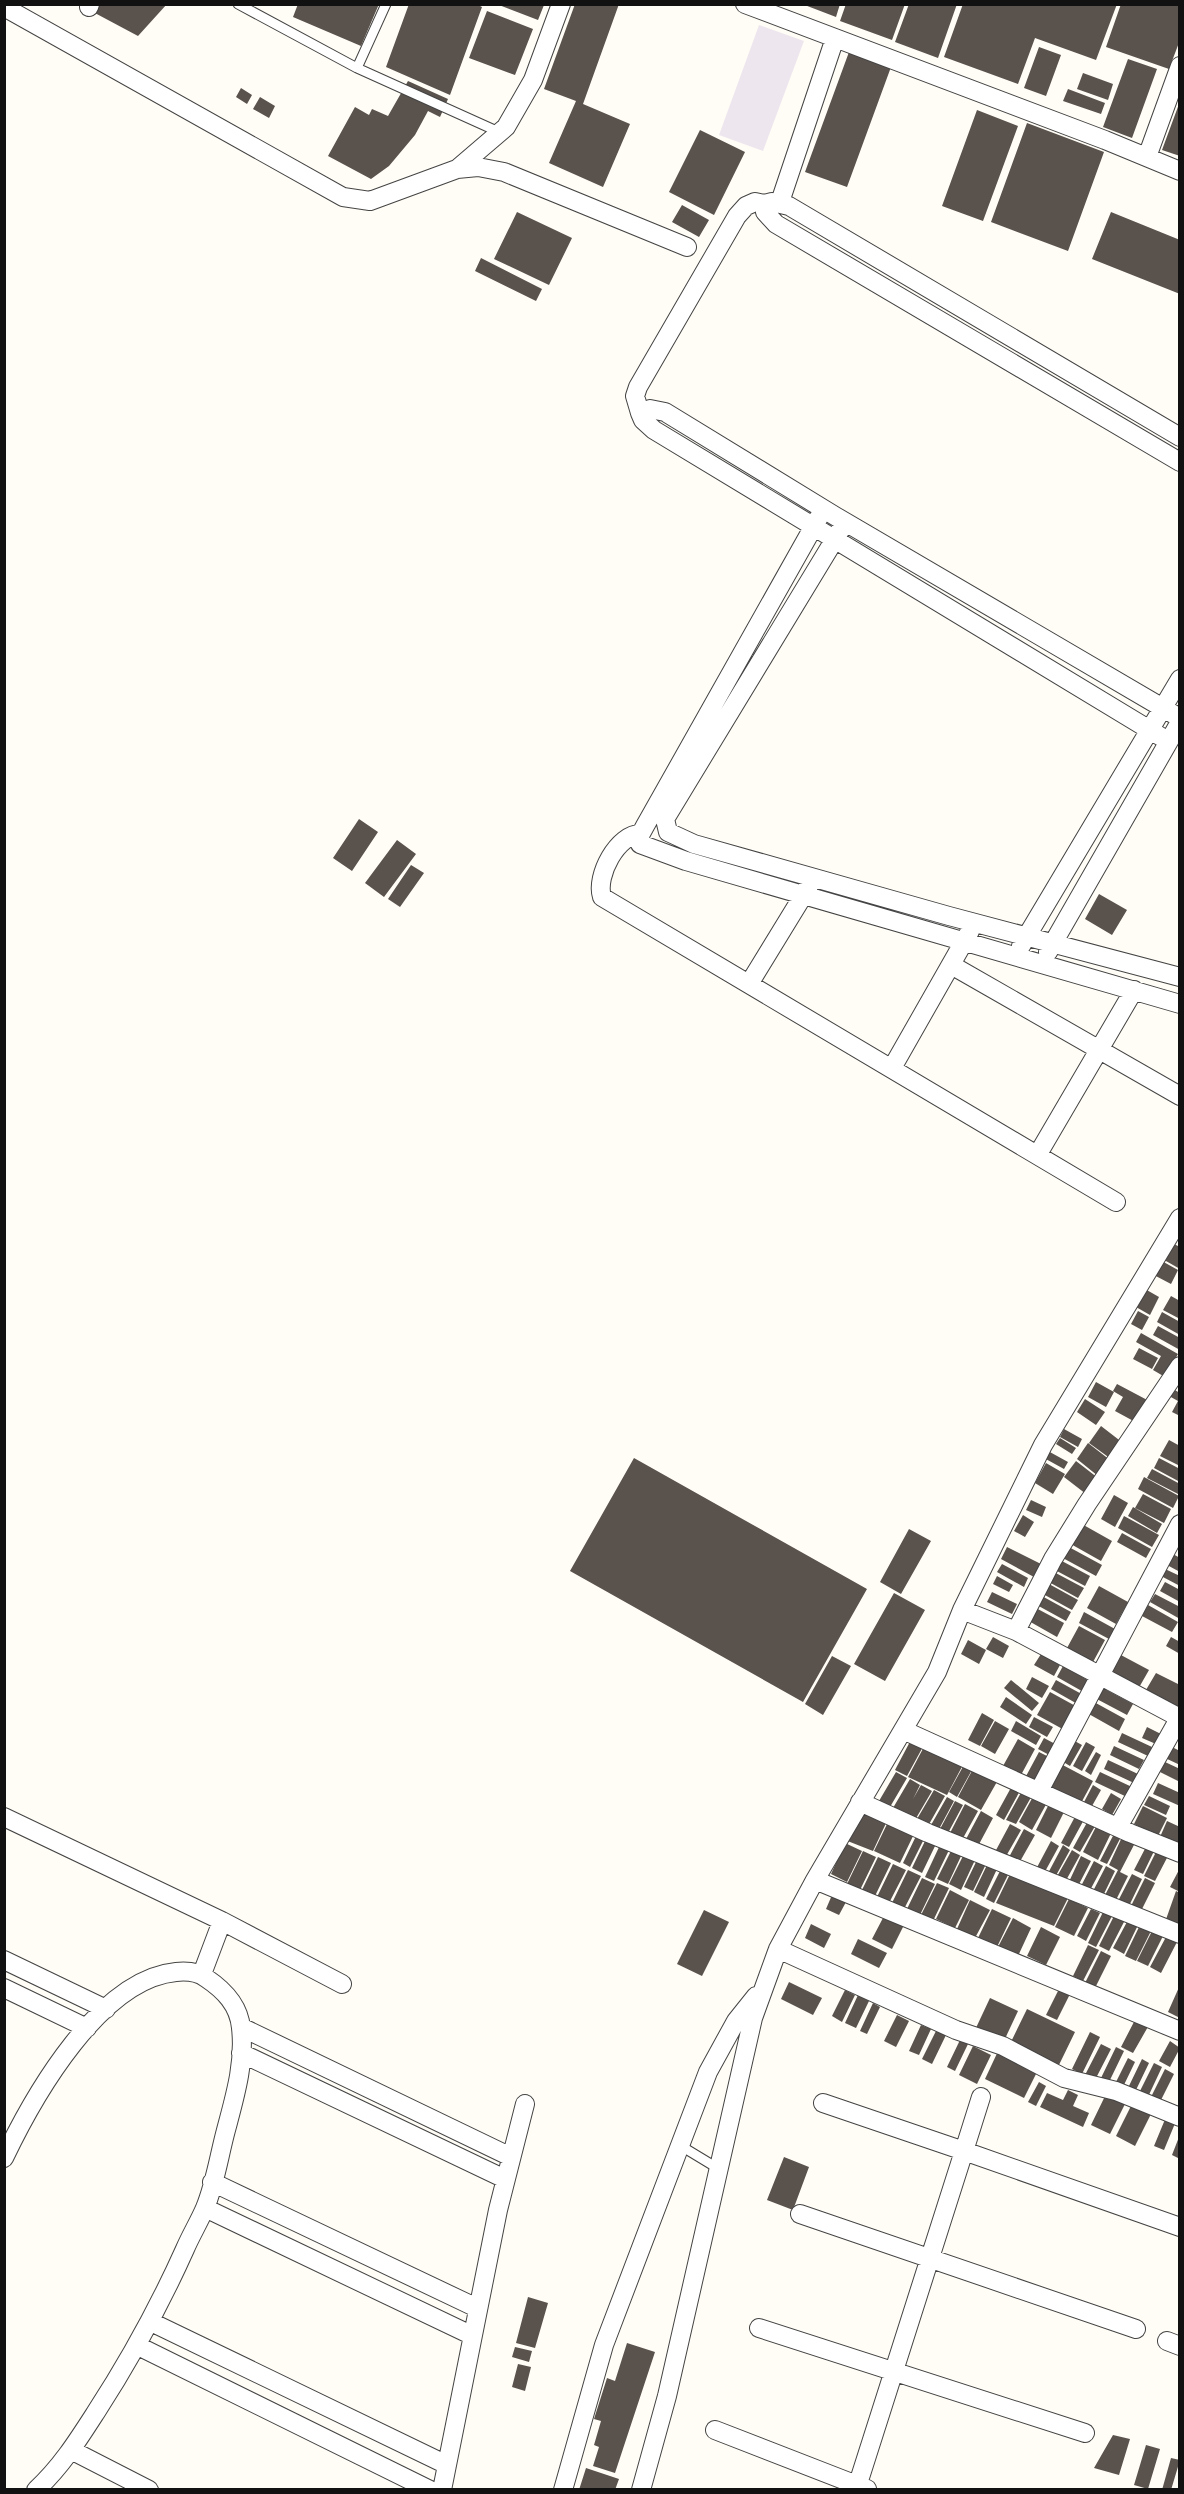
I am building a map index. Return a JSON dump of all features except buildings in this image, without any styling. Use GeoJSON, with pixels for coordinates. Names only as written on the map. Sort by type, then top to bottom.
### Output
{"type":"FeatureCollection","features":[{"type":"Feature","properties":{"kind":"street"},"geometry":{"type":"LineString","coordinates":[[457,169],[506,126],[533,80],[561,4]]}},
{"type":"Feature","properties":{"kind":"street"},"geometry":{"type":"LineString","coordinates":[[745,4],[1179,171]]}},
{"type":"Feature","properties":{"kind":"street"},"geometry":{"type":"LineString","coordinates":[[4,7],[343,197],[370,201],[457,169],[478,167],[504,172],[687,247]]}},
{"type":"Feature","properties":{"kind":"street"},"geometry":{"type":"LineString","coordinates":[[835,39],[772,203],[765,212],[776,224],[1179,462]]}},
{"type":"Feature","properties":{"kind":"street"},"geometry":{"type":"LineString","coordinates":[[1147,158],[1178,74]]}},
{"type":"Feature","properties":{"kind":"street"},"geometry":{"type":"LineString","coordinates":[[1168,741],[654,430],[643,420],[635,396],[638,387],[737,216],[746,206],[755,202],[772,203],[1179,437]]}},
{"type":"Feature","properties":{"kind":"street"},"geometry":{"type":"LineString","coordinates":[[640,413],[650,409],[665,412],[845,522],[1163,707],[1179,720],[1042,963]]}},
{"type":"Feature","properties":{"kind":"street"},"geometry":{"type":"LineString","coordinates":[[824,509],[638,839],[640,844],[653,850],[803,895],[1179,1004]]}},
{"type":"Feature","properties":{"kind":"street"},"geometry":{"type":"LineString","coordinates":[[845,522],[665,819],[668,832],[677,838],[814,878],[1179,977]]}},
{"type":"Feature","properties":{"kind":"street"},"geometry":{"type":"LineString","coordinates":[[1016,956],[1179,679]]}},
{"type":"Feature","properties":{"kind":"street"},"geometry":{"type":"LineString","coordinates":[[641,834],[632,834],[627,837],[610,861],[599,888],[602,897],[1116,1202]]}},
{"type":"Feature","properties":{"kind":"street"},"geometry":{"type":"LineString","coordinates":[[749,984],[814,878]]}},
{"type":"Feature","properties":{"kind":"street"},"geometry":{"type":"LineString","coordinates":[[892,1068],[952,966],[974,923]]}},
{"type":"Feature","properties":{"kind":"street"},"geometry":{"type":"LineString","coordinates":[[952,966],[1179,1096]]}},
{"type":"Feature","properties":{"kind":"street"},"geometry":{"type":"LineString","coordinates":[[1038,1154],[1134,990]]}},
{"type":"Feature","properties":{"kind":"street"},"geometry":{"type":"LineString","coordinates":[[641,2490],[667,2396],[753,2018],[778,1950],[815,1880],[937,1672],[962,1610],[1042,1445],[1173,1239],[1179,1218]]}},
{"type":"Feature","properties":{"kind":"street"},"geometry":{"type":"LineString","coordinates":[[1016,1631],[1053,1559],[1179,1366]]}},
{"type":"Feature","properties":{"kind":"street"},"geometry":{"type":"LineString","coordinates":[[1039,1791],[1179,1524]]}},
{"type":"Feature","properties":{"kind":"street"},"geometry":{"type":"LineString","coordinates":[[962,1610],[1016,1631],[1179,1718],[1118,1827]]}},
{"type":"Feature","properties":{"kind":"street"},"geometry":{"type":"LineString","coordinates":[[903,1730],[1179,1853]]}},
{"type":"Feature","properties":{"kind":"street"},"geometry":{"type":"LineString","coordinates":[[860,1802],[928,1833],[1179,1934]]}},
{"type":"Feature","properties":{"kind":"street"},"geometry":{"type":"LineString","coordinates":[[4,1816],[222,1921],[342,1984]]}},
{"type":"Feature","properties":{"kind":"street"},"geometry":{"type":"LineString","coordinates":[[815,1880],[1179,2031]]}},
{"type":"Feature","properties":{"kind":"street"},"geometry":{"type":"LineString","coordinates":[[202,1974],[222,1921]]}},
{"type":"Feature","properties":{"kind":"street"},"geometry":{"type":"LineString","coordinates":[[778,1950],[956,2030],[1003,2046],[1064,2078],[1116,2091],[1179,2117]]}},
{"type":"Feature","properties":{"kind":"street"},"geometry":{"type":"LineString","coordinates":[[4,1960],[106,2009]]}},
{"type":"Feature","properties":{"kind":"street"},"geometry":{"type":"LineString","coordinates":[[5,2155],[12,2126],[56,2066],[87,2028],[106,2009],[138,1984],[161,1974],[186,1971],[202,1974],[225,1991],[238,2012],[241,2027],[240,2077],[205,2208],[169,2288],[138,2346],[71,2450],[53,2474],[36,2490]]}},
{"type":"Feature","properties":{"kind":"street"},"geometry":{"type":"LineString","coordinates":[[563,2490],[604,2345],[681,2146],[720,2048],[735,2021],[763,1987]]}},
{"type":"Feature","properties":{"kind":"street"},"geometry":{"type":"LineString","coordinates":[[4,1988],[87,2028]]}},
{"type":"Feature","properties":{"kind":"street"},"geometry":{"type":"LineString","coordinates":[[241,2027],[511,2157]]}},
{"type":"Feature","properties":{"kind":"street"},"geometry":{"type":"LineString","coordinates":[[240,2053],[505,2180]]}},
{"type":"Feature","properties":{"kind":"street"},"geometry":{"type":"LineString","coordinates":[[715,2430],[861,2488],[894,2372],[981,2097]]}},
{"type":"Feature","properties":{"kind":"street"},"geometry":{"type":"LineString","coordinates":[[823,2103],[1179,2227]]}},
{"type":"Feature","properties":{"kind":"street"},"geometry":{"type":"LineString","coordinates":[[442,2490],[471,2335],[505,2180],[525,2104]]}},
{"type":"Feature","properties":{"kind":"street"},"geometry":{"type":"LineString","coordinates":[[212,2182],[477,2308]]}},
{"type":"Feature","properties":{"kind":"street"},"geometry":{"type":"LineString","coordinates":[[205,2208],[471,2335]]}},
{"type":"Feature","properties":{"kind":"street"},"geometry":{"type":"LineString","coordinates":[[800,2214],[1136,2329]]}},
{"type":"Feature","properties":{"kind":"street"},"geometry":{"type":"LineString","coordinates":[[151,2322],[447,2465]]}},
{"type":"Feature","properties":{"kind":"street"},"geometry":{"type":"LineString","coordinates":[[759,2328],[1085,2433]]}},
{"type":"Feature","properties":{"kind":"street"},"geometry":{"type":"LineString","coordinates":[[138,2346],[430,2490]]}},
{"type":"Feature","properties":{"kind":"street"},"geometry":{"type":"LineString","coordinates":[[71,2450],[149,2490]]}},
{"type":"Feature","properties":{"kind":"lane"},"geometry":{"type":"LineString","coordinates":[[238,4],[357,68],[499,132]]}},
{"type":"Feature","properties":{"kind":"lane"},"geometry":{"type":"LineString","coordinates":[[357,68],[386,4]]}},
{"type":"Feature","properties":{"kind":"lane"},"geometry":{"type":"LineString","coordinates":[[681,2146],[719,2169]]}},
{"type":"Feature","properties":{"kind":"shaded area"},"geometry":{"type":"Polygon","coordinates":[[[759,25],[804,41],[763,151],[719,135],[759,25]]]}}]}
